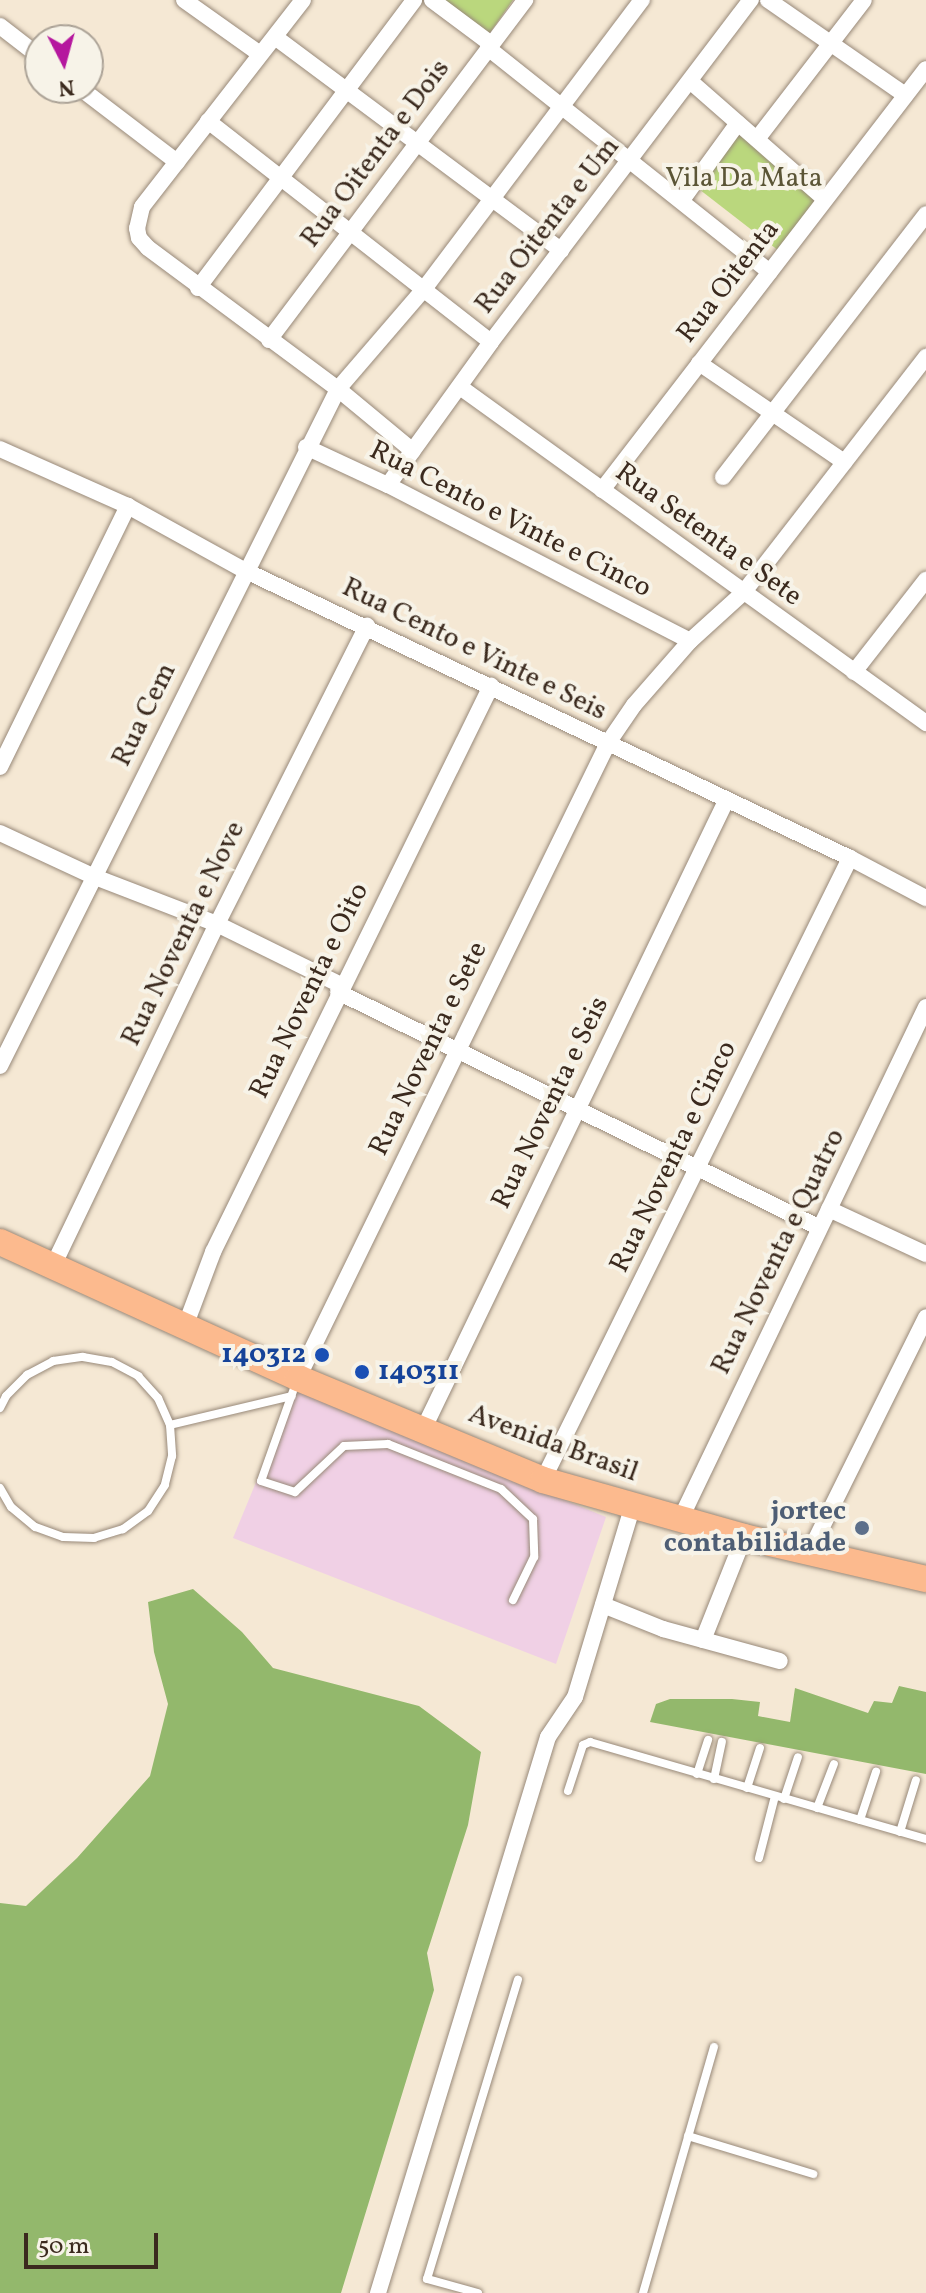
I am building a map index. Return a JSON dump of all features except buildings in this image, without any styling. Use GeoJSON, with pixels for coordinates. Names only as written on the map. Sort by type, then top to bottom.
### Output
{"type":"FeatureCollection","features":[{"type":"Feature","properties":{"kind":"main road","name":"Avenida Brasil"},"geometry":{"type":"LineString","coordinates":[[0,1242],[186,1324],[295,1387],[423,1430],[543,1480],[632,1508],[744,1537],[926,1579]]}},
{"type":"Feature","properties":{"kind":"street"},"geometry":{"type":"LineString","coordinates":[[184,0],[260,54]]}},
{"type":"Feature","properties":{"kind":"street"},"geometry":{"type":"LineString","coordinates":[[101,104],[177,162],[303,0]]}},
{"type":"Feature","properties":{"kind":"street"},"geometry":{"type":"LineString","coordinates":[[198,288],[414,0]]}},
{"type":"Feature","properties":{"kind":"street"},"geometry":{"type":"LineString","coordinates":[[432,0],[770,272]]}},
{"type":"Feature","properties":{"kind":"street","name":"Rua Oitenta e Dois"},"geometry":{"type":"LineString","coordinates":[[269,340],[525,0]]}},
{"type":"Feature","properties":{"kind":"street","name":"Rua Cem"},"geometry":{"type":"LineString","coordinates":[[0,1066],[244,570],[338,389],[424,289],[642,0]]}},
{"type":"Feature","properties":{"kind":"street","name":"Rua Oitenta e Um"},"geometry":{"type":"LineString","coordinates":[[388,485],[491,342],[632,161],[751,0]]}},
{"type":"Feature","properties":{"kind":"street"},"geometry":{"type":"LineString","coordinates":[[768,0],[905,95]]}},
{"type":"Feature","properties":{"kind":"street"},"geometry":{"type":"LineString","coordinates":[[757,139],[864,0]]}},
{"type":"Feature","properties":{"kind":"street"},"geometry":{"type":"LineString","coordinates":[[0,26],[24,45]]}},
{"type":"Feature","properties":{"kind":"street"},"geometry":{"type":"LineString","coordinates":[[275,37],[561,250]]}},
{"type":"Feature","properties":{"kind":"street","name":"Rua Oitenta"},"geometry":{"type":"LineString","coordinates":[[602,490],[926,69]]}},
{"type":"Feature","properties":{"kind":"street"},"geometry":{"type":"LineString","coordinates":[[690,81],[825,199]]}},
{"type":"Feature","properties":{"kind":"street"},"geometry":{"type":"LineString","coordinates":[[208,121],[279,180],[491,342]]}},
{"type":"Feature","properties":{"kind":"street"},"geometry":{"type":"LineString","coordinates":[[682,200],[738,123]]}},
{"type":"Feature","properties":{"kind":"street","name":"Rua Cento e Vinte e Cinco"},"geometry":{"type":"LineString","coordinates":[[177,162],[136,220],[139,238],[198,288],[338,389],[413,451]]}},
{"type":"Feature","properties":{"kind":"street"},"geometry":{"type":"LineString","coordinates":[[723,477],[926,214]]}},
{"type":"Feature","properties":{"kind":"street","name":"Rua Noventa e Sete"},"geometry":{"type":"LineString","coordinates":[[295,1387],[608,743],[634,705],[690,641],[743,593],[926,357]]}},
{"type":"Feature","properties":{"kind":"street"},"geometry":{"type":"LineString","coordinates":[[699,363],[844,462]]}},
{"type":"Feature","properties":{"kind":"street","name":"Rua Setenta e Sete"},"geometry":{"type":"LineString","coordinates":[[460,387],[926,723]]}},
{"type":"Feature","properties":{"kind":"street","name":"Rua Cento e Vinte e Cinco"},"geometry":{"type":"LineString","coordinates":[[306,447],[388,485],[690,641]]}},
{"type":"Feature","properties":{"kind":"street","name":"Rua Cento e Vinte e Seis"},"geometry":{"type":"LineString","coordinates":[[2,454],[128,506],[244,570],[850,858],[926,898]]}},
{"type":"Feature","properties":{"kind":"street"},"geometry":{"type":"LineString","coordinates":[[0,767],[128,506]]}},
{"type":"Feature","properties":{"kind":"street"},"geometry":{"type":"LineString","coordinates":[[854,672],[926,580]]}},
{"type":"Feature","properties":{"kind":"street","name":"Rua Noventa e Nove"},"geometry":{"type":"LineString","coordinates":[[53,1266],[217,924],[367,626]]}},
{"type":"Feature","properties":{"kind":"street","name":"Rua Noventa e Oito"},"geometry":{"type":"LineString","coordinates":[[186,1324],[213,1252],[491,686]]}},
{"type":"Feature","properties":{"kind":"street","name":"Rua Noventa e Seis"},"geometry":{"type":"LineString","coordinates":[[423,1430],[575,1108],[727,799]]}},
{"type":"Feature","properties":{"kind":"street"},"geometry":{"type":"LineString","coordinates":[[0,833],[95,877],[217,924],[457,1051],[818,1227]]}},
{"type":"Feature","properties":{"kind":"street","name":"Rua Noventa e Cinco"},"geometry":{"type":"LineString","coordinates":[[543,1480],[850,858]]}},
{"type":"Feature","properties":{"kind":"street","name":"Rua Noventa e Quatro"},"geometry":{"type":"LineString","coordinates":[[680,1520],[926,1007]]}},
{"type":"Feature","properties":{"kind":"street"},"geometry":{"type":"LineString","coordinates":[[829,1209],[926,1254]]}},
{"type":"Feature","properties":{"kind":"street"},"geometry":{"type":"LineString","coordinates":[[810,1551],[926,1317]]}},
{"type":"Feature","properties":{"kind":"street"},"geometry":{"type":"LineString","coordinates":[[378,2293],[548,1737],[575,1697],[632,1508]]}},
{"type":"Feature","properties":{"kind":"street"},"geometry":{"type":"LineString","coordinates":[[703,1640],[744,1537]]}},
{"type":"Feature","properties":{"kind":"street"},"geometry":{"type":"LineString","coordinates":[[603,1605],[663,1629],[780,1661]]}},
{"type":"Feature","properties":{"kind":"lane"},"geometry":{"type":"LineString","coordinates":[[0,1408],[6,1396],[27,1375],[53,1361],[83,1357],[112,1362],[138,1376],[158,1398],[170,1425],[172,1456],[165,1485],[148,1511],[123,1529],[94,1538],[63,1537],[35,1527],[11,1507],[0,1488]]}},
{"type":"Feature","properties":{"kind":"lane"},"geometry":{"type":"LineString","coordinates":[[170,1425],[295,1387]]}},
{"type":"Feature","properties":{"kind":"lane"},"geometry":{"type":"LineString","coordinates":[[295,1387],[261,1481],[295,1492],[344,1446],[388,1444],[501,1489],[533,1519],[534,1557],[513,1600]]}},
{"type":"Feature","properties":{"kind":"lane"},"geometry":{"type":"LineString","coordinates":[[697,1774],[708,1740]]}},
{"type":"Feature","properties":{"kind":"lane"},"geometry":{"type":"LineString","coordinates":[[568,1791],[583,1745],[590,1742],[926,1839]]}},
{"type":"Feature","properties":{"kind":"lane"},"geometry":{"type":"LineString","coordinates":[[714,1779],[722,1742]]}},
{"type":"Feature","properties":{"kind":"lane"},"geometry":{"type":"LineString","coordinates":[[747,1788],[760,1748]]}},
{"type":"Feature","properties":{"kind":"lane"},"geometry":{"type":"LineString","coordinates":[[759,1858],[798,1757]]}},
{"type":"Feature","properties":{"kind":"lane"},"geometry":{"type":"LineString","coordinates":[[817,1808],[834,1764]]}},
{"type":"Feature","properties":{"kind":"lane"},"geometry":{"type":"LineString","coordinates":[[860,1820],[876,1772]]}},
{"type":"Feature","properties":{"kind":"lane"},"geometry":{"type":"LineString","coordinates":[[900,1832],[916,1780]]}},
{"type":"Feature","properties":{"kind":"lane"},"geometry":{"type":"LineString","coordinates":[[478,2293],[427,2279],[518,1980]]}},
{"type":"Feature","properties":{"kind":"lane"},"geometry":{"type":"LineString","coordinates":[[643,2293],[714,2047]]}},
{"type":"Feature","properties":{"kind":"lane"},"geometry":{"type":"LineString","coordinates":[[688,2136],[813,2174]]}},
{"type":"Feature","properties":{"kind":"shaded area"},"geometry":{"type":"Polygon","coordinates":[[[294,1390],[606,1517],[556,1664],[233,1538],[294,1390]]]}},
{"type":"Feature","properties":{"kind":"green space"},"geometry":{"type":"Polygon","coordinates":[[[443,0],[513,0],[489,34],[443,0]]]}},
{"type":"Feature","properties":{"kind":"green space","name":"Vila Da Mata"},"geometry":{"type":"Polygon","coordinates":[[[739,127],[821,200],[779,251],[695,186],[739,127]]]}},
{"type":"Feature","properties":{"kind":"green space"},"geometry":{"type":"Polygon","coordinates":[[[193,1589],[242,1632],[273,1668],[419,1706],[481,1752],[468,1825],[427,1953],[434,1990],[341,2293],[0,2293],[0,1903],[26,1906],[77,1858],[150,1776],[168,1704],[154,1652],[148,1602],[193,1589]]]}},
{"type":"Feature","properties":{"kind":"green space"},"geometry":{"type":"Polygon","coordinates":[[[899,1686],[926,1692],[926,1774],[650,1722],[656,1704],[670,1699],[732,1699],[760,1702],[758,1716],[790,1722],[795,1688],[868,1713],[874,1701],[892,1703],[899,1686]]]}},
{"type":"Feature","properties":{"kind":"place","name":"140312"},"geometry":{"type":"Point","coordinates":[322,1355]}},
{"type":"Feature","properties":{"kind":"place","name":"140311"},"geometry":{"type":"Point","coordinates":[362,1372]}},
{"type":"Feature","properties":{"kind":"place","name":"jortec contabilidade"},"geometry":{"type":"Point","coordinates":[862,1528]}}]}
